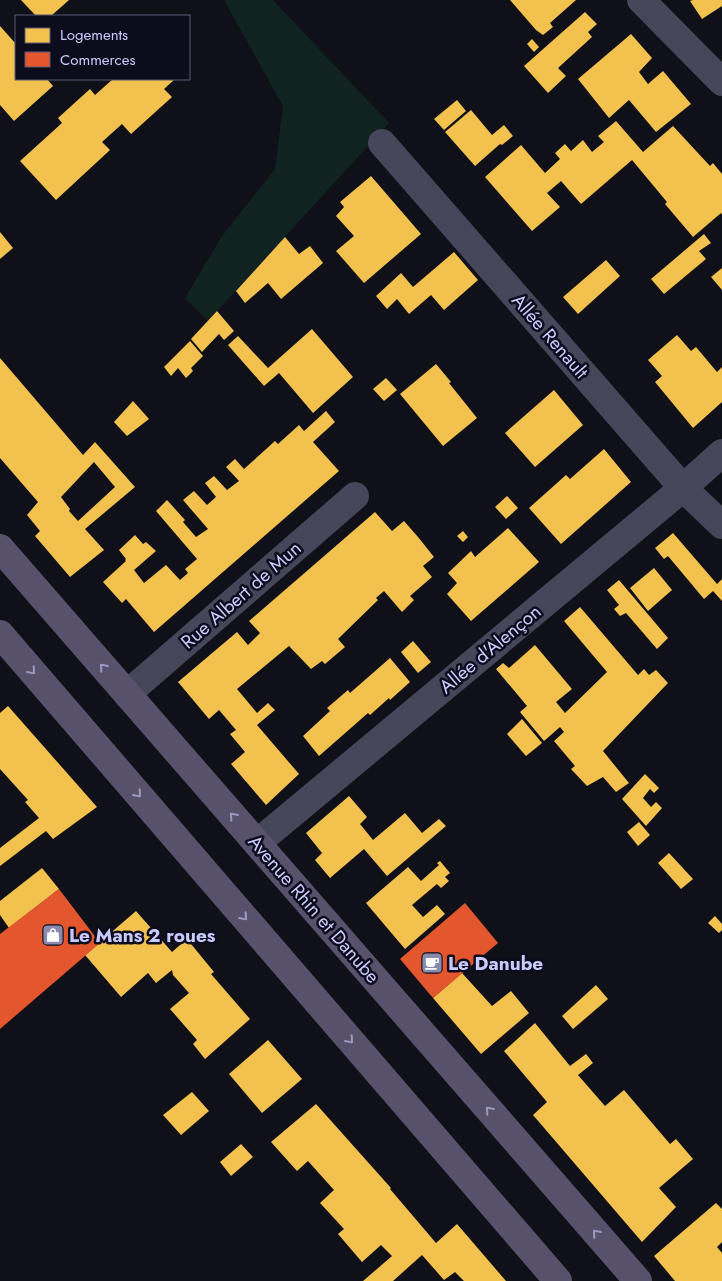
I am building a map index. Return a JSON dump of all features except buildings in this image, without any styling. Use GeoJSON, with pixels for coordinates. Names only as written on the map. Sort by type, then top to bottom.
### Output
{"type":"FeatureCollection","features":[{"type":"Feature","properties":{"kind":"main road","name":"Avenue Rhin et Danube"},"geometry":{"type":"LineString","coordinates":[[0,548],[633,1275]]}},
{"type":"Feature","properties":{"kind":"main road"},"geometry":{"type":"LineString","coordinates":[[0,634],[558,1281]]}},
{"type":"Feature","properties":{"kind":"street"},"geometry":{"type":"LineString","coordinates":[[641,0],[722,82]]}},
{"type":"Feature","properties":{"kind":"street","name":"Allée Renault"},"geometry":{"type":"LineString","coordinates":[[382,143],[683,488],[722,525]]}},
{"type":"Feature","properties":{"kind":"street","name":"Allée d'Alençon"},"geometry":{"type":"LineString","coordinates":[[257,843],[683,488],[722,453]]}},
{"type":"Feature","properties":{"kind":"street","name":"Rue Albert de Mun"},"geometry":{"type":"LineString","coordinates":[[127,694],[355,496]]}},
{"type":"Feature","properties":{"kind":"green space"},"geometry":{"type":"Polygon","coordinates":[[[224,0],[273,0],[389,123],[208,321],[185,298],[222,236],[275,169],[283,106],[224,0]]]}},
{"type":"Feature","properties":{"kind":"place","name":"Le Mans 2 roues"},"geometry":{"type":"Point","coordinates":[53,935]}},
{"type":"Feature","properties":{"kind":"place","name":"Le Danube"},"geometry":{"type":"Point","coordinates":[432,963]}}]}
